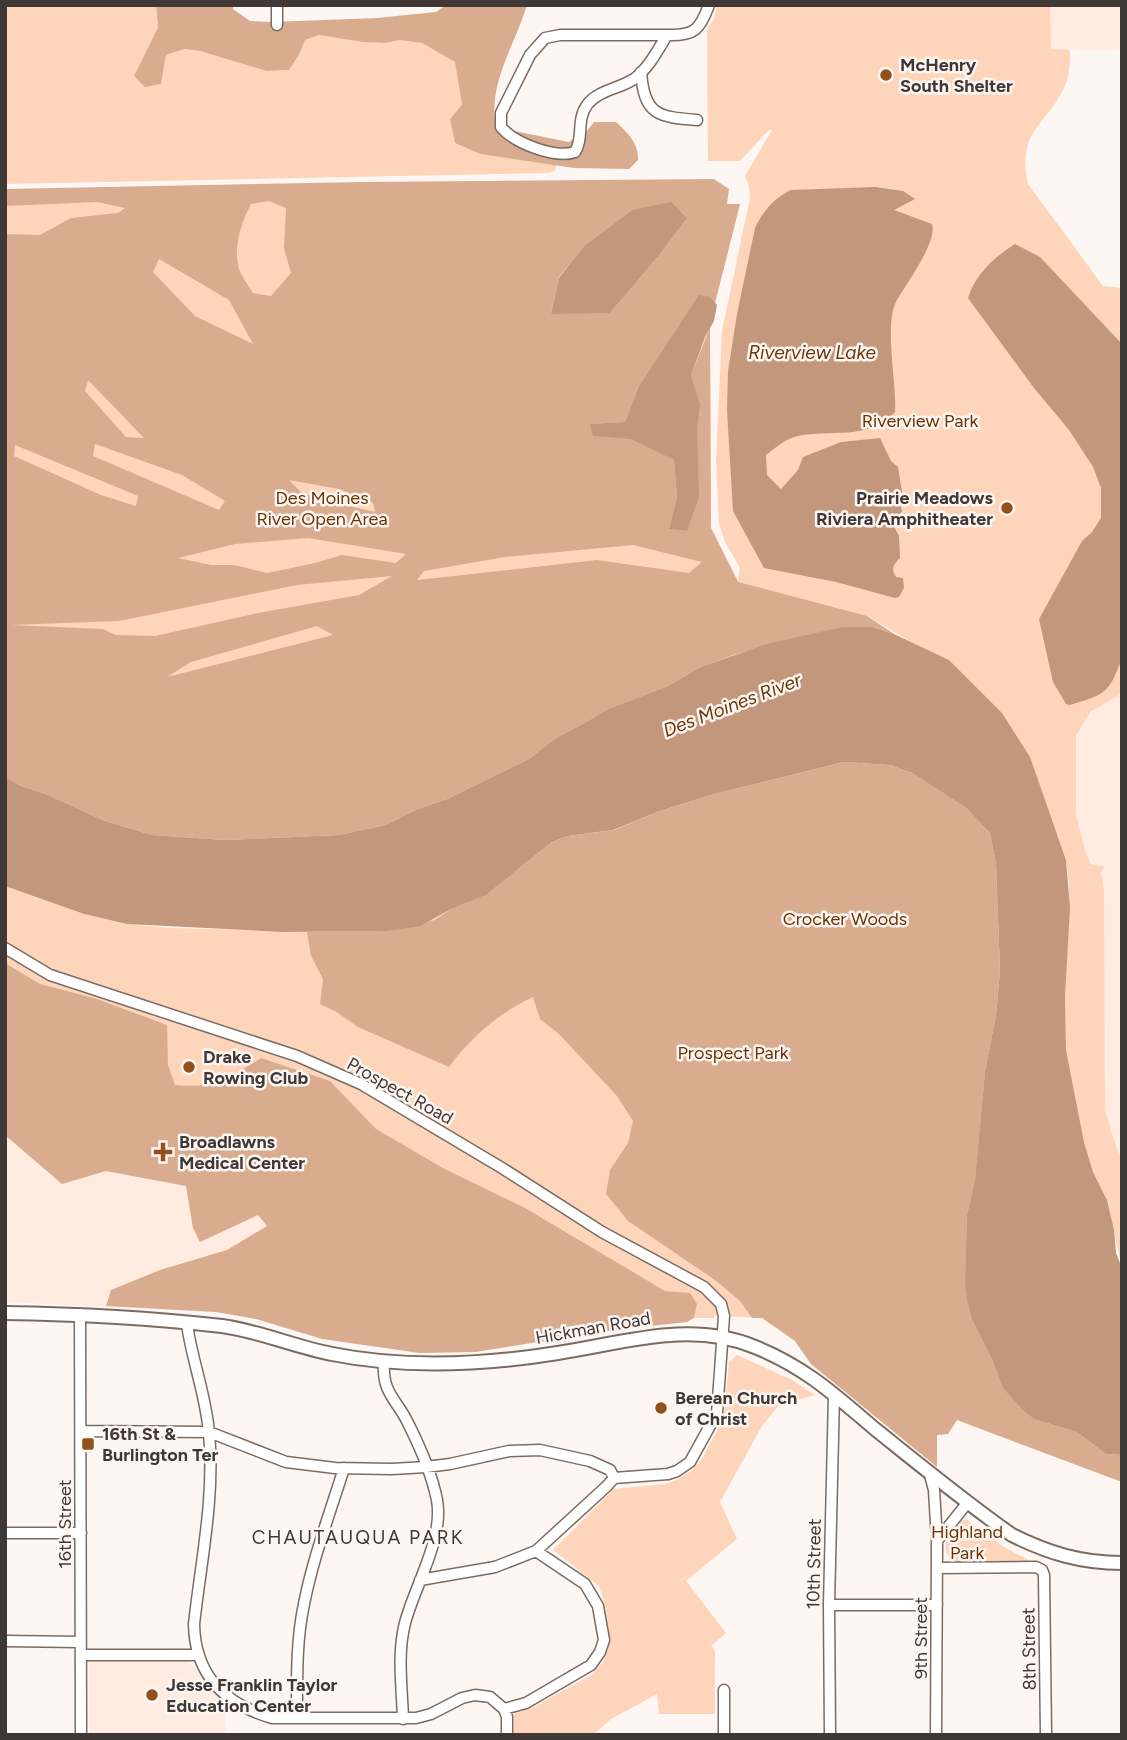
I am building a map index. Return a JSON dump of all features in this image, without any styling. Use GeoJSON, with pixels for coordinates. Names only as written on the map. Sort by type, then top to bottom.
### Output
{"type":"FeatureCollection","features":[{"type":"Feature","properties":{"kind":"main road","name":"Hickman Road"},"geometry":{"type":"LineString","coordinates":[[5,1313],[80,1314],[243,1330],[330,1354],[384,1363],[485,1362],[558,1353],[664,1334],[694,1333],[722,1337],[753,1346],[803,1370],[1012,1535],[1041,1550],[1086,1562],[1122,1563]]}},
{"type":"Feature","properties":{"kind":"street"},"geometry":{"type":"LineString","coordinates":[[277,5],[277,25]]}},
{"type":"Feature","properties":{"kind":"street"},"geometry":{"type":"LineString","coordinates":[[667,35],[641,72],[629,82],[599,94],[589,102],[583,112],[580,142],[575,152],[561,155],[550,153],[505,132],[500,123],[501,113],[530,55],[540,42],[550,36],[560,35],[690,34],[696,30],[709,5]]}},
{"type":"Feature","properties":{"kind":"street"},"geometry":{"type":"LineString","coordinates":[[641,72],[643,95],[652,110],[661,116],[696,120]]}},
{"type":"Feature","properties":{"kind":"street","name":"Prospect Road"},"geometry":{"type":"LineString","coordinates":[[5,948],[50,975],[297,1056],[361,1084],[502,1168],[602,1233],[704,1287],[721,1304],[724,1316],[716,1412],[690,1462],[677,1471],[614,1478]]}},
{"type":"Feature","properties":{"kind":"street","name":"16th Street"},"geometry":{"type":"LineString","coordinates":[[80,1314],[81,1735]]}},
{"type":"Feature","properties":{"kind":"street"},"geometry":{"type":"LineString","coordinates":[[187,1324],[190,1346],[200,1376],[209,1432],[210,1497],[194,1624],[198,1655],[210,1678],[234,1702],[272,1718],[403,1719],[431,1714],[468,1696],[490,1697],[504,1709],[507,1735]]}},
{"type":"Feature","properties":{"kind":"street"},"geometry":{"type":"LineString","coordinates":[[384,1363],[383,1376],[387,1392],[408,1422],[437,1501],[435,1538],[402,1640],[403,1719]]}},
{"type":"Feature","properties":{"kind":"street","name":"10th Street"},"geometry":{"type":"LineString","coordinates":[[830,1735],[829,1605],[834,1395]]}},
{"type":"Feature","properties":{"kind":"street"},"geometry":{"type":"LineString","coordinates":[[81,1431],[209,1432],[286,1462],[344,1468],[426,1467],[509,1451],[540,1450],[574,1456],[610,1470],[614,1478],[607,1486],[536,1551],[495,1567],[420,1580]]}},
{"type":"Feature","properties":{"kind":"street"},"geometry":{"type":"LineString","coordinates":[[297,1718],[298,1647],[303,1606],[344,1468]]}},
{"type":"Feature","properties":{"kind":"street","name":"9th Street"},"geometry":{"type":"LineString","coordinates":[[928,1471],[934,1490],[937,1541],[936,1735]]}},
{"type":"Feature","properties":{"kind":"street"},"geometry":{"type":"LineString","coordinates":[[937,1541],[968,1502]]}},
{"type":"Feature","properties":{"kind":"street"},"geometry":{"type":"LineString","coordinates":[[5,1533],[81,1533]]}},
{"type":"Feature","properties":{"kind":"street"},"geometry":{"type":"LineString","coordinates":[[504,1709],[526,1703],[591,1665],[604,1640],[598,1606],[585,1584],[536,1551]]}},
{"type":"Feature","properties":{"kind":"street","name":"8th Street"},"geometry":{"type":"LineString","coordinates":[[937,1568],[1036,1567],[1042,1570],[1046,1735]]}},
{"type":"Feature","properties":{"kind":"street"},"geometry":{"type":"LineString","coordinates":[[829,1605],[937,1605]]}},
{"type":"Feature","properties":{"kind":"street"},"geometry":{"type":"LineString","coordinates":[[5,1641],[80,1642]]}},
{"type":"Feature","properties":{"kind":"street"},"geometry":{"type":"LineString","coordinates":[[80,1655],[198,1655]]}},
{"type":"Feature","properties":{"kind":"street"},"geometry":{"type":"LineString","coordinates":[[724,1690],[724,1735]]}},
{"type":"Feature","properties":{"kind":"shaded area"},"geometry":{"type":"Polygon","coordinates":[[[1050,5],[1122,5],[1122,50],[1051,50],[1050,5]]]}},
{"type":"Feature","properties":{"kind":"shaded area"},"geometry":{"type":"Polygon","coordinates":[[[1122,690],[1122,1158],[1105,1111],[1104,890],[1101,872],[1106,866],[1093,865],[1086,854],[1076,814],[1076,736],[1090,712],[1120,694],[1122,690]]]}},
{"type":"Feature","properties":{"kind":"shaded area","name":"Broadlawns Medical Center"},"geometry":{"type":"Polygon","coordinates":[[[5,989],[319,1089],[256,1319],[216,1312],[5,1302],[5,989]]]}},
{"type":"Feature","properties":{"kind":"shaded area","name":"Jesse Franklin Taylor Education Center"},"geometry":{"type":"Polygon","coordinates":[[[89,1661],[184,1661],[194,1666],[207,1687],[225,1703],[225,1735],[89,1735],[89,1661]]]}},
{"type":"Feature","properties":{"kind":"green space"},"geometry":{"type":"Polygon","coordinates":[[[5,5],[156,5],[158,26],[134,76],[161,84],[166,55],[185,49],[266,71],[289,70],[305,40],[319,35],[362,42],[386,43],[399,40],[422,43],[455,61],[462,105],[455,143],[480,154],[556,165],[555,171],[5,184],[5,5]]]}},
{"type":"Feature","properties":{"kind":"green space"},"geometry":{"type":"Polygon","coordinates":[[[156,5],[233,5],[233,9],[250,21],[271,22],[377,18],[436,12],[446,5],[527,5],[496,91],[495,122],[514,131],[569,142],[587,131],[594,122],[616,122],[635,144],[638,160],[629,169],[574,168],[480,154],[455,143],[450,119],[462,105],[455,62],[422,43],[399,40],[386,43],[362,42],[319,35],[305,40],[289,70],[266,71],[185,49],[166,55],[161,84],[145,87],[134,76],[158,27],[156,5]]]}},
{"type":"Feature","properties":{"kind":"green space","name":"Des Moines River Open Area"},"geometry":{"type":"Polygon","coordinates":[[[717,5],[1050,5],[1051,49],[1070,50],[1066,83],[1030,138],[1025,165],[1028,184],[1103,286],[1122,288],[1122,690],[1121,694],[1090,712],[1076,736],[1076,814],[1086,854],[1092,865],[1105,866],[1101,872],[1104,890],[1105,1110],[1122,1158],[1122,1268],[1107,1200],[1093,1172],[1084,1142],[1066,1050],[1069,885],[1066,860],[1058,836],[1002,713],[949,660],[921,648],[869,617],[529,759],[386,825],[339,835],[5,777],[5,198],[740,204],[710,323],[711,528],[738,581],[740,568],[725,542],[719,524],[716,460],[722,331],[750,198],[745,176],[772,130],[740,161],[708,161],[707,29],[714,19],[717,5]]]}},
{"type":"Feature","properties":{"kind":"green space","name":"Des Moines River Open Area"},"geometry":{"type":"Polygon","coordinates":[[[714,179],[729,189],[727,204],[740,204],[715,303],[710,297],[638,388],[625,422],[590,424],[631,438],[674,460],[677,497],[669,529],[687,531],[699,404],[691,375],[710,328],[711,528],[738,582],[867,616],[896,635],[873,627],[842,627],[739,653],[701,667],[668,686],[606,710],[556,738],[529,759],[447,799],[386,825],[339,835],[225,840],[152,835],[105,821],[5,777],[5,234],[40,235],[71,218],[118,213],[125,208],[97,202],[5,206],[5,189],[714,179]],[[269,201],[251,204],[238,244],[239,269],[253,293],[271,296],[291,273],[284,248],[286,208],[269,201]],[[671,203],[632,210],[584,246],[559,277],[551,313],[610,313],[687,218],[671,203]],[[159,259],[153,272],[195,316],[253,344],[229,300],[159,259]],[[88,381],[85,391],[126,437],[144,438],[88,381]],[[95,444],[93,456],[219,510],[225,501],[182,475],[95,444]],[[15,445],[14,456],[101,495],[136,506],[138,496],[15,445]],[[289,480],[301,492],[318,499],[375,512],[373,503],[339,489],[289,480]],[[308,538],[235,544],[178,558],[211,565],[234,565],[267,573],[342,555],[396,563],[406,554],[308,538]],[[633,545],[505,557],[424,571],[417,580],[597,560],[689,573],[702,562],[633,545]],[[392,576],[297,585],[119,621],[11,625],[103,629],[116,635],[155,636],[258,613],[359,595],[392,576]],[[317,626],[191,662],[167,677],[333,635],[317,626]]]}},
{"type":"Feature","properties":{"kind":"green space","name":"Crocker Woods"},"geometry":{"type":"Polygon","coordinates":[[[844,762],[890,765],[912,773],[966,808],[990,833],[996,864],[1000,971],[996,1015],[985,1071],[975,1180],[967,1215],[965,1281],[1003,1388],[1034,1419],[1077,1432],[1106,1454],[1122,1455],[1122,1482],[957,1420],[948,1434],[937,1435],[937,1467],[811,1364],[795,1341],[762,1318],[752,1318],[740,1301],[715,1280],[628,1221],[606,1194],[610,1170],[628,1143],[633,1121],[617,1096],[559,1034],[540,1019],[533,997],[486,1027],[449,1067],[358,1027],[320,1004],[323,979],[311,956],[307,932],[388,931],[435,920],[451,909],[486,895],[552,842],[568,836],[614,830],[660,811],[714,794],[844,762]]]}},
{"type":"Feature","properties":{"kind":"green space","name":"Prospect Park"},"geometry":{"type":"Polygon","coordinates":[[[524,866],[985,1071],[978,1152],[1106,1454],[1122,1455],[1122,1482],[957,1420],[948,1434],[937,1435],[937,1467],[811,1364],[795,1341],[762,1318],[573,1318],[507,1247],[319,1089],[78,1088],[5,989],[5,886],[84,914],[127,924],[172,928],[354,931],[524,866]]]}},
{"type":"Feature","properties":{"kind":"green space"},"geometry":{"type":"Polygon","coordinates":[[[5,963],[40,984],[97,999],[167,1025],[168,1065],[175,1085],[200,1085],[221,1080],[261,1058],[330,1081],[376,1129],[443,1168],[525,1208],[665,1291],[690,1293],[697,1304],[694,1318],[687,1322],[613,1330],[475,1352],[420,1353],[322,1339],[256,1319],[216,1312],[106,1306],[111,1290],[160,1270],[227,1250],[267,1226],[258,1215],[200,1242],[193,1228],[186,1186],[106,1171],[62,1184],[5,1135],[5,963]]]}},
{"type":"Feature","properties":{"kind":"green space"},"geometry":{"type":"Polygon","coordinates":[[[737,1355],[792,1380],[815,1395],[779,1405],[762,1426],[720,1502],[737,1539],[686,1581],[726,1633],[711,1646],[715,1651],[715,1714],[659,1714],[657,1694],[611,1719],[593,1735],[514,1735],[514,1714],[532,1708],[591,1675],[604,1661],[610,1641],[606,1608],[599,1586],[553,1550],[614,1489],[665,1484],[691,1471],[702,1459],[724,1417],[729,1362],[737,1355]]]}},
{"type":"Feature","properties":{"kind":"green space","name":"Highland Park"},"geometry":{"type":"Polygon","coordinates":[[[966,1519],[1004,1547],[1030,1561],[957,1562],[950,1558],[947,1553],[947,1540],[954,1527],[966,1519]]]}},
{"type":"Feature","properties":{"kind":"water","name":"Riverview Lake"},"geometry":{"type":"Polygon","coordinates":[[[875,187],[903,191],[915,199],[894,210],[932,224],[933,232],[926,252],[896,302],[893,312],[891,340],[895,412],[885,421],[861,431],[794,437],[766,455],[767,475],[781,489],[798,470],[803,457],[841,442],[880,438],[891,461],[898,467],[902,492],[899,500],[902,511],[894,526],[899,536],[900,558],[893,569],[896,577],[903,578],[904,588],[899,597],[895,598],[836,582],[764,568],[733,511],[727,411],[728,371],[737,314],[755,228],[762,216],[774,201],[791,190],[875,187]]]}},
{"type":"Feature","properties":{"kind":"water"},"geometry":{"type":"Polygon","coordinates":[[[671,202],[687,218],[610,313],[551,314],[559,278],[584,246],[632,210],[671,202]]]}},
{"type":"Feature","properties":{"kind":"water"},"geometry":{"type":"Polygon","coordinates":[[[1015,244],[1040,257],[1122,344],[1122,659],[1104,691],[1070,705],[1066,704],[1053,682],[1039,619],[1082,541],[1101,518],[1101,488],[1093,467],[1069,430],[1034,388],[968,298],[986,267],[1015,244]]]}},
{"type":"Feature","properties":{"kind":"water"},"geometry":{"type":"Polygon","coordinates":[[[699,295],[710,297],[717,305],[714,321],[691,375],[700,404],[697,429],[699,497],[687,531],[669,529],[677,497],[674,460],[631,439],[593,436],[590,424],[625,422],[638,388],[699,295]]]}},
{"type":"Feature","properties":{"kind":"water","name":"Des Moines River"},"geometry":{"type":"Polygon","coordinates":[[[842,627],[873,627],[949,660],[1002,713],[1030,757],[1066,860],[1070,908],[1065,996],[1066,1050],[1084,1142],[1093,1172],[1107,1200],[1116,1253],[1122,1268],[1122,1455],[1106,1454],[1077,1432],[1034,1419],[1022,1409],[1003,1388],[972,1319],[965,1281],[967,1215],[975,1180],[985,1071],[996,1015],[1000,971],[996,864],[990,833],[966,808],[912,773],[890,765],[844,762],[714,794],[660,811],[613,830],[568,836],[552,842],[486,895],[451,909],[420,926],[388,931],[284,932],[127,924],[84,914],[5,886],[5,777],[105,821],[152,835],[225,840],[339,835],[386,825],[447,799],[529,759],[556,738],[606,710],[668,686],[701,667],[767,644],[842,627]]]}},
{"type":"Feature","properties":{"kind":"place","name":"McHenry South Shelter"},"geometry":{"type":"Point","coordinates":[886,75]}},
{"type":"Feature","properties":{"kind":"place","name":"Prairie Meadows Riviera Amphitheater"},"geometry":{"type":"Point","coordinates":[1007,508]}},
{"type":"Feature","properties":{"kind":"place","name":"Drake Rowing Club"},"geometry":{"type":"Point","coordinates":[189,1067]}},
{"type":"Feature","properties":{"kind":"place","name":"Broadlawns Medical Center"},"geometry":{"type":"Point","coordinates":[163,1152]}},
{"type":"Feature","properties":{"kind":"place","name":"Berean Church of Christ"},"geometry":{"type":"Point","coordinates":[661,1408]}},
{"type":"Feature","properties":{"kind":"place","name":"16th St & Burlington Ter"},"geometry":{"type":"Point","coordinates":[88,1444]}},
{"type":"Feature","properties":{"kind":"place","name":"Jesse Franklin Taylor Education Center"},"geometry":{"type":"Point","coordinates":[152,1695]}},
{"type":"Feature","properties":{"kind":"district","name":"CHAUTAUQUA PARK"},"geometry":{"type":"Point","coordinates":[358,1537]}},
{"type":"Feature","properties":{"kind":"park label","name":"Riverview Park"},"geometry":{"type":"Point","coordinates":[920,421]}}]}
